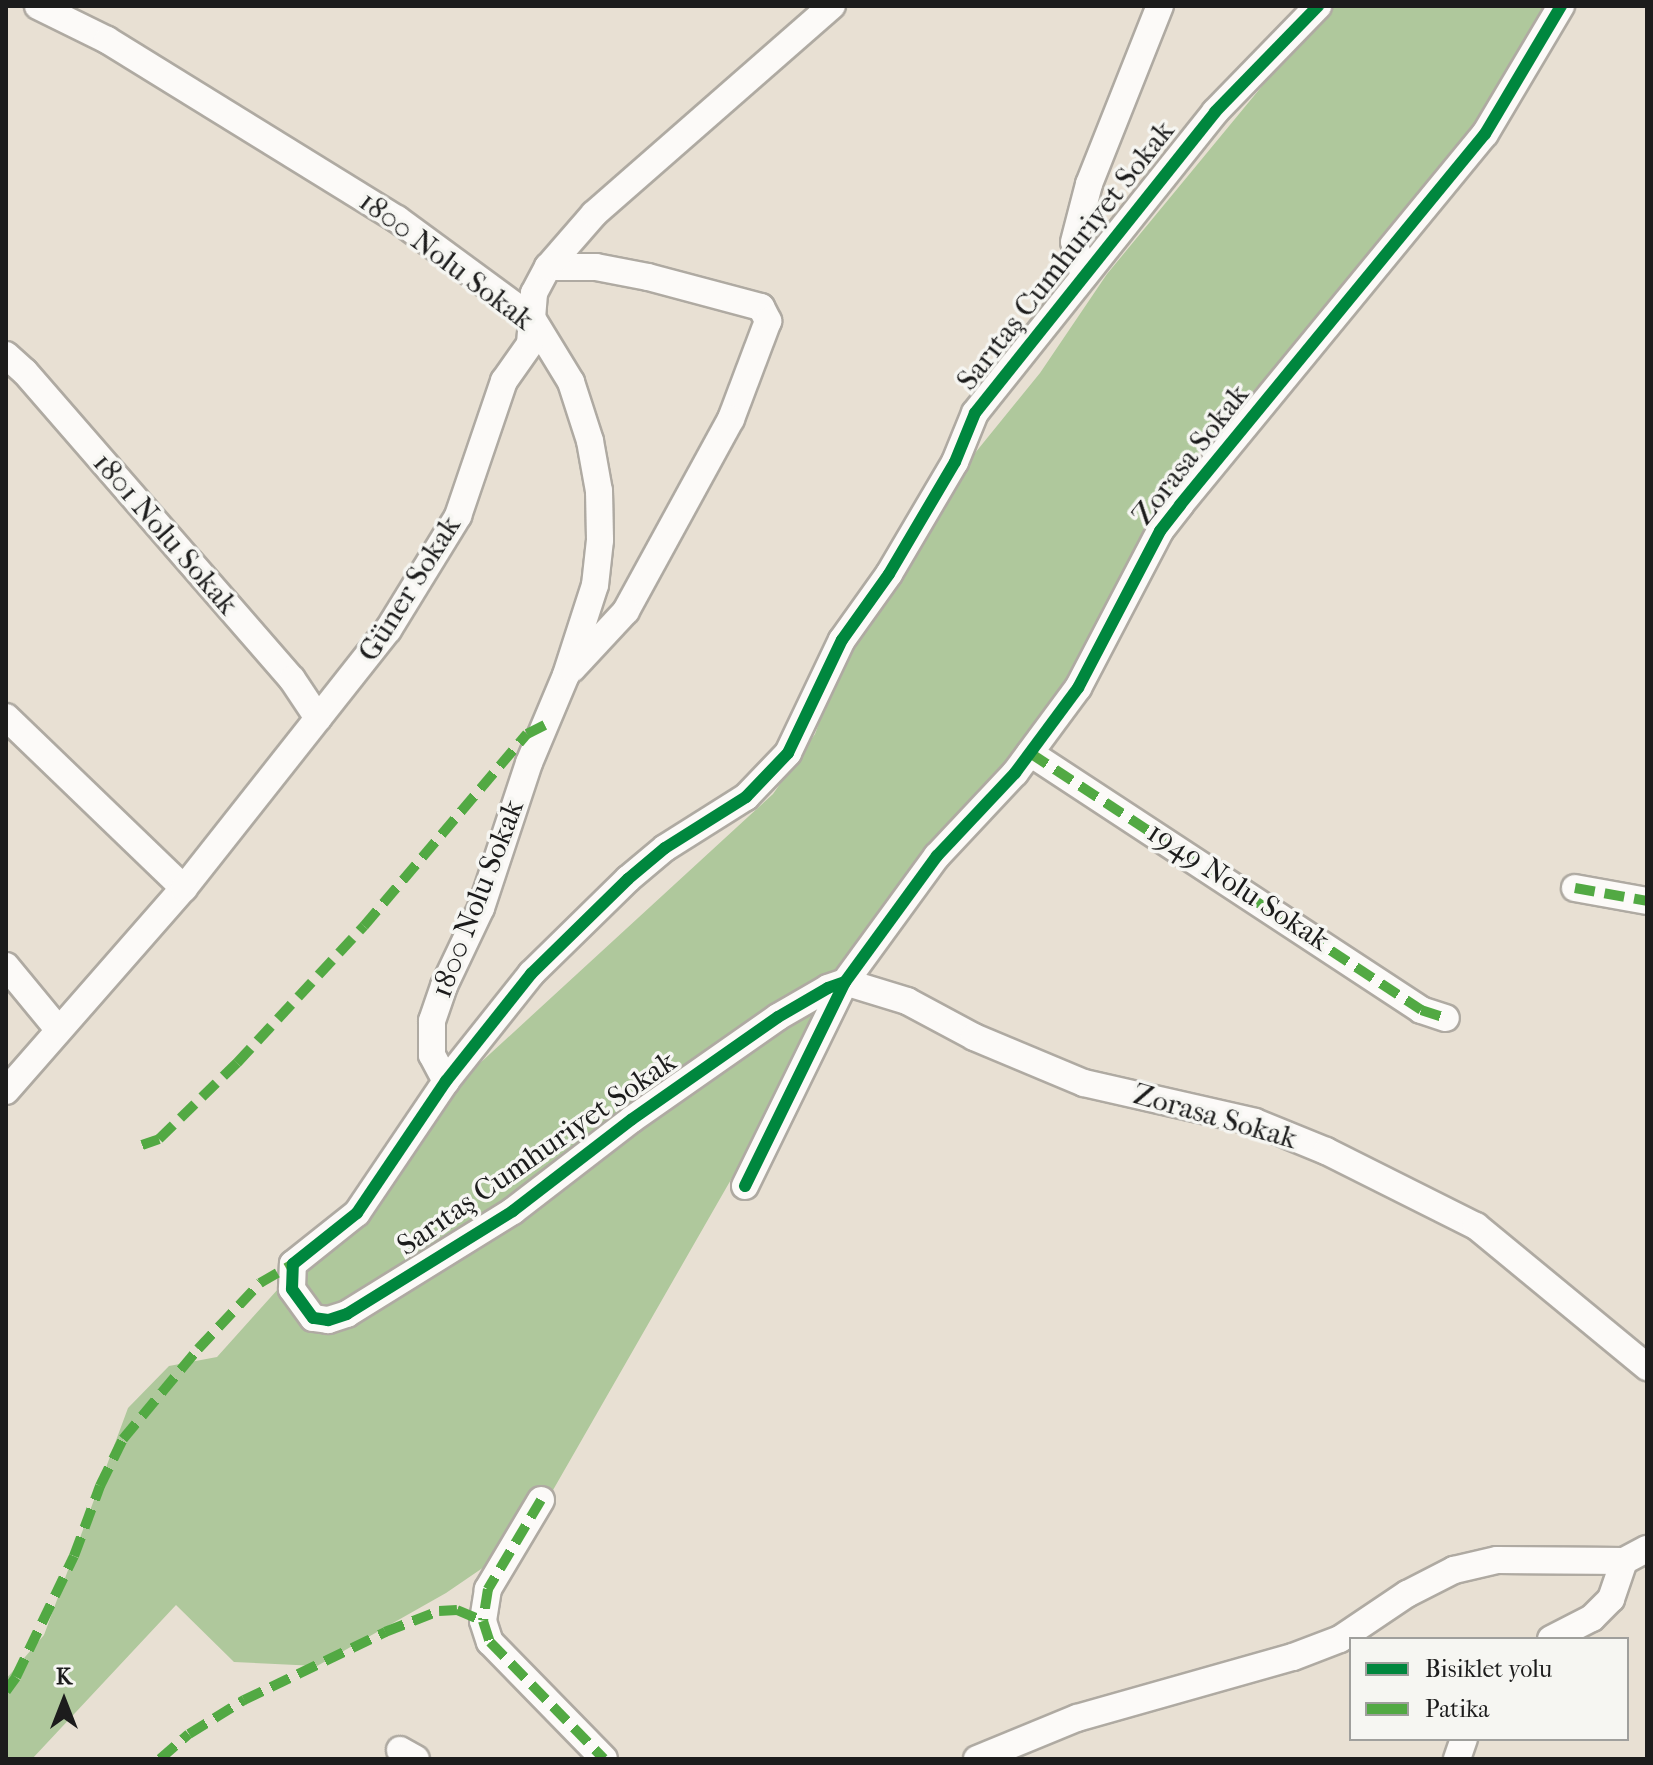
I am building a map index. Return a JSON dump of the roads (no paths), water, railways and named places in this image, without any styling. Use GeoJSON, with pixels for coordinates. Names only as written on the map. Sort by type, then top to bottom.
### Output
{"type":"FeatureCollection","features":[{"type":"Feature","properties":{"kind":"street","name":"1800 Nolu Sokak"},"geometry":{"type":"LineString","coordinates":[[38,6],[107,40],[397,219],[532,318],[571,382],[590,441],[599,491],[600,540],[595,585],[566,675],[529,763],[481,908],[444,986],[432,1021],[432,1055],[446,1081]]}},
{"type":"Feature","properties":{"kind":"street"},"geometry":{"type":"LineString","coordinates":[[1084,276],[1074,242],[1089,184],[1160,6]]}},
{"type":"Feature","properties":{"kind":"street","name":"Sarıtaş Cumhuriyet Sokak"},"geometry":{"type":"LineString","coordinates":[[845,982],[828,988],[778,1017],[631,1120],[513,1211],[347,1314],[328,1320],[313,1318],[292,1289],[293,1264],[357,1213],[446,1081],[531,974],[628,879],[665,848],[746,797],[788,753],[842,640],[889,574],[955,462],[975,413],[1215,112],[1318,6]]}},
{"type":"Feature","properties":{"kind":"street","name":"Zorasa Sokak"},"geometry":{"type":"LineString","coordinates":[[1561,6],[1485,134],[1160,531],[1078,688],[1030,753],[937,856],[845,982],[907,1001],[974,1037],[1084,1083],[1255,1122],[1326,1151],[1476,1226],[1647,1367]]}},
{"type":"Feature","properties":{"kind":"street","name":"Güner Sokak"},"geometry":{"type":"LineString","coordinates":[[6,1091],[184,888],[388,630],[458,516],[504,381],[530,344],[534,293],[548,267],[594,214],[822,10]]}},
{"type":"Feature","properties":{"kind":"street"},"geometry":{"type":"LineString","coordinates":[[548,267],[596,267],[648,277],[761,307],[768,321],[731,419],[626,611],[566,675]]}},
{"type":"Feature","properties":{"kind":"street","name":"1801 Nolu Sokak"},"geometry":{"type":"LineString","coordinates":[[6,355],[25,372],[292,679],[318,718]]}},
{"type":"Feature","properties":{"kind":"street"},"geometry":{"type":"LineString","coordinates":[[6,717],[184,888]]}},
{"type":"Feature","properties":{"kind":"street","name":"1949 Nolu Sokak"},"geometry":{"type":"LineString","coordinates":[[1030,753],[1421,1010],[1446,1018]]}},
{"type":"Feature","properties":{"kind":"street"},"geometry":{"type":"LineString","coordinates":[[1575,888],[1647,901]]}},
{"type":"Feature","properties":{"kind":"street"},"geometry":{"type":"LineString","coordinates":[[6,966],[58,1029]]}},
{"type":"Feature","properties":{"kind":"street"},"geometry":{"type":"LineString","coordinates":[[745,1186],[845,982]]}},
{"type":"Feature","properties":{"kind":"street"},"geometry":{"type":"LineString","coordinates":[[541,1500],[488,1589],[483,1621],[490,1642],[604,1759]]}},
{"type":"Feature","properties":{"kind":"street"},"geometry":{"type":"LineString","coordinates":[[1555,1637],[1592,1618],[1611,1599],[1635,1555]]}},
{"type":"Feature","properties":{"kind":"street"},"geometry":{"type":"LineString","coordinates":[[977,1759],[1077,1718],[1293,1657],[1340,1639],[1407,1594],[1454,1570],[1497,1560],[1635,1555]]}}]}
